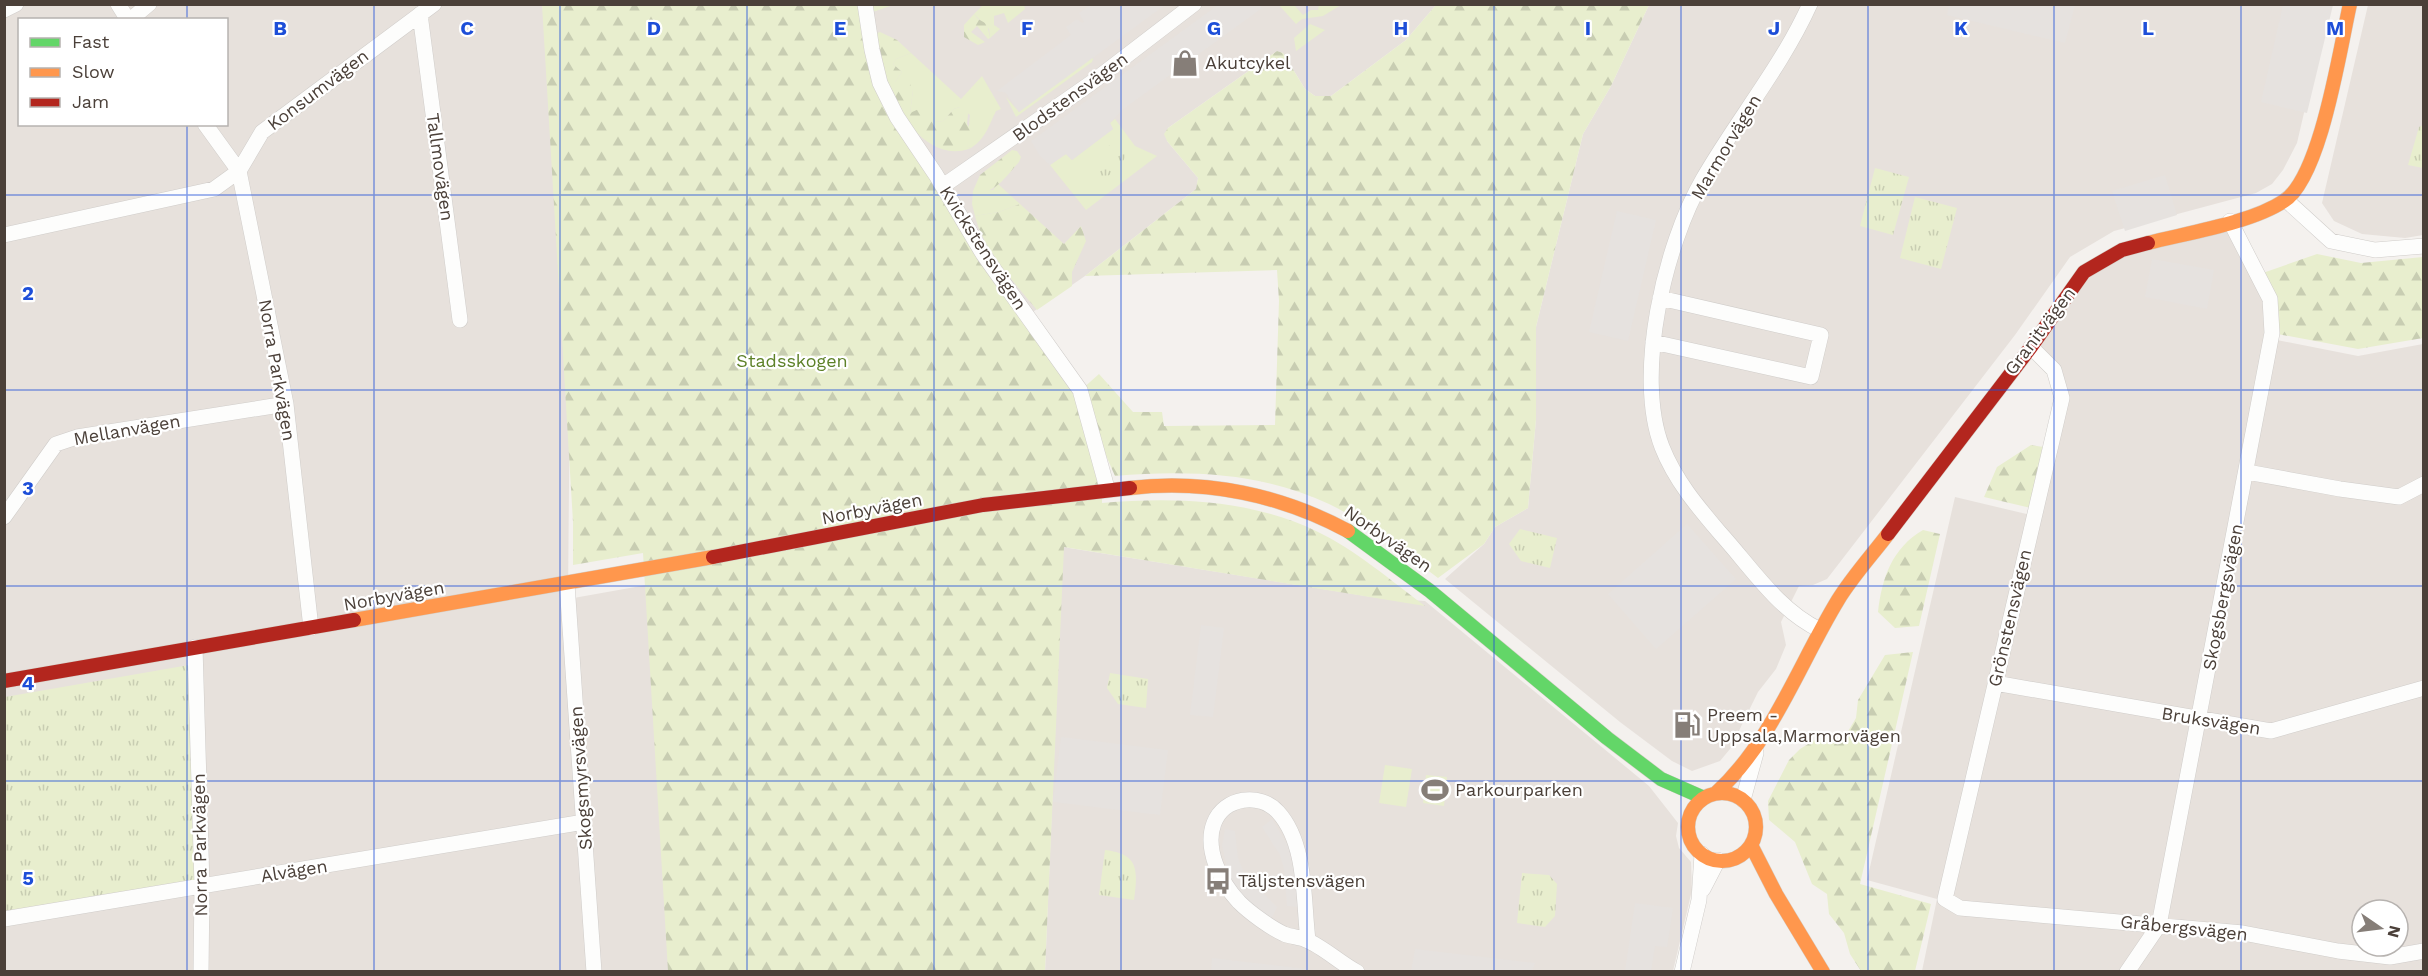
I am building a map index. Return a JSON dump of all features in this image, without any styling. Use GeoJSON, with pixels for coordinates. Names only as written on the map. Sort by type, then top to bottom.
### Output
{"type":"FeatureCollection","features":[{"type":"Feature","properties":{"kind":"street"},"geometry":{"type":"LineString","coordinates":[[4,10],[16,4]]}},
{"type":"Feature","properties":{"kind":"street"},"geometry":{"type":"LineString","coordinates":[[118,4],[128,18]]}},
{"type":"Feature","properties":{"kind":"street"},"geometry":{"type":"LineString","coordinates":[[132,18],[149,4]]}},
{"type":"Feature","properties":{"kind":"street","name":"Konsumvägen"},"geometry":{"type":"LineString","coordinates":[[4,235],[214,189],[239,171],[262,132],[435,4]]}},
{"type":"Feature","properties":{"kind":"street","name":"Kvickstensvägen"},"geometry":{"type":"LineString","coordinates":[[865,4],[872,50],[880,82],[897,117],[943,186],[983,254],[1080,390],[1107,488]]}},
{"type":"Feature","properties":{"kind":"street","name":"Blodstensvägen"},"geometry":{"type":"LineString","coordinates":[[943,186],[1091,83],[1194,4]]}},
{"type":"Feature","properties":{"kind":"street","name":"Marmorvägen"},"geometry":{"type":"LineString","coordinates":[[1810,4],[1702,180],[1675,248],[1660,298],[1653,342],[1650,390],[1661,446],[1675,475],[1691,500],[1791,614],[1820,630]]}},
{"type":"Feature","properties":{"kind":"street","name":"Granitvägen"},"geometry":{"type":"LineString","coordinates":[[1710,796],[1736,775],[1760,740],[1839,598],[2031,347],[2084,272],[2122,250],[2264,212],[2286,200],[2300,182],[2316,150],[2350,4]]}},
{"type":"Feature","properties":{"kind":"street","name":"Tallmovägen"},"geometry":{"type":"LineString","coordinates":[[420,14],[460,320]]}},
{"type":"Feature","properties":{"kind":"street","name":"Norra Parkvägen"},"geometry":{"type":"LineString","coordinates":[[206,126],[239,171],[286,404],[311,628]]}},
{"type":"Feature","properties":{"kind":"street"},"geometry":{"type":"LineString","coordinates":[[2286,200],[2331,241],[2375,250],[2424,246]]}},
{"type":"Feature","properties":{"kind":"street","name":"Skogsbergsvägen"},"geometry":{"type":"LineString","coordinates":[[2127,972],[2159,925],[2200,721],[2272,333],[2270,300],[2230,221]]}},
{"type":"Feature","properties":{"kind":"street"},"geometry":{"type":"LineString","coordinates":[[1653,342],[1811,377],[1821,335],[1660,298]]}},
{"type":"Feature","properties":{"kind":"street","name":"Grönstensvägen"},"geometry":{"type":"LineString","coordinates":[[1945,898],[2062,398],[2054,370],[2031,347]]}},
{"type":"Feature","properties":{"kind":"street","name":"Mellanvägen"},"geometry":{"type":"LineString","coordinates":[[4,517],[56,444],[77,437],[286,404]]}},
{"type":"Feature","properties":{"kind":"street"},"geometry":{"type":"LineString","coordinates":[[2247,472],[2399,497],[2424,484]]}},
{"type":"Feature","properties":{"kind":"street","name":"Norbyvägen"},"geometry":{"type":"LineString","coordinates":[[4,681],[567,584],[983,506],[1107,488],[1161,484],[1214,486],[1268,499],[1320,516],[1362,539],[1431,591],[1607,738],[1661,779],[1690,815]]}},
{"type":"Feature","properties":{"kind":"street","name":"Skogsmyrsvägen"},"geometry":{"type":"LineString","coordinates":[[567,584],[594,972]]}},
{"type":"Feature","properties":{"kind":"street","name":"Norra Parkvägen"},"geometry":{"type":"LineString","coordinates":[[195,647],[202,886],[201,972]]}},
{"type":"Feature","properties":{"kind":"street","name":"Bruksvägen"},"geometry":{"type":"LineString","coordinates":[[1995,683],[2200,721],[2271,731],[2424,688]]}},
{"type":"Feature","properties":{"kind":"street","name":"Granitvägen"},"geometry":{"type":"LineString","coordinates":[[1743,800],[1760,740]]}},
{"type":"Feature","properties":{"kind":"street","name":"Norbyvägen"},"geometry":{"type":"LineString","coordinates":[[1661,779],[1710,796]]}},
{"type":"Feature","properties":{"kind":"street"},"geometry":{"type":"LineString","coordinates":[[1731,794],[1743,800],[1752,808],[1756,819],[1757,830],[1751,845],[1735,859],[1718,861],[1702,854],[1691,840],[1688,828],[1690,815],[1695,805],[1710,796],[1731,794]]}},
{"type":"Feature","properties":{"kind":"street"},"geometry":{"type":"LineString","coordinates":[[1308,940],[1301,872],[1294,841],[1279,813],[1269,805],[1244,799],[1223,808],[1214,822],[1211,840],[1220,875],[1240,903],[1284,934],[1308,940],[1336,961],[1357,972]]}},
{"type":"Feature","properties":{"kind":"street","name":"Alvägen"},"geometry":{"type":"LineString","coordinates":[[4,919],[584,822]]}},
{"type":"Feature","properties":{"kind":"street"},"geometry":{"type":"LineString","coordinates":[[1751,845],[1776,894],[1823,972]]}},
{"type":"Feature","properties":{"kind":"street"},"geometry":{"type":"LineString","coordinates":[[1682,972],[1699,900],[1702,854]]}},
{"type":"Feature","properties":{"kind":"street"},"geometry":{"type":"LineString","coordinates":[[1735,859],[1776,894]]}},
{"type":"Feature","properties":{"kind":"street"},"geometry":{"type":"LineString","coordinates":[[1699,900],[1718,861]]}},
{"type":"Feature","properties":{"kind":"street","name":"Gråbergsvägen"},"geometry":{"type":"LineString","coordinates":[[1945,898],[1960,908],[2243,933],[2338,951],[2380,956],[2390,957],[2424,951]]}},
{"type":"Feature","properties":{"kind":"shaded area"},"geometry":{"type":"Polygon","coordinates":[[[893,4],[1436,5],[1406,40],[1331,96],[1315,96],[1305,89],[1283,53],[1277,51],[1168,128],[1167,141],[1198,178],[1196,189],[1085,276],[1027,316],[897,116],[867,14],[893,4]]]}},
{"type":"Feature","properties":{"kind":"shaded area"},"geometry":{"type":"Polygon","coordinates":[[[1092,4],[1165,5],[1019,112],[1006,93],[997,91],[1071,35],[1066,27],[1077,19],[1084,22],[1079,13],[1092,4]]]}},
{"type":"Feature","properties":{"kind":"shaded area"},"geometry":{"type":"Polygon","coordinates":[[[1949,4],[2075,5],[2065,43],[1947,15],[1949,4]]]}},
{"type":"Feature","properties":{"kind":"shaded area"},"geometry":{"type":"Polygon","coordinates":[[[5,5],[542,5],[572,143],[568,599],[669,581],[686,971],[5,972],[5,5]]]}},
{"type":"Feature","properties":{"kind":"shaded area"},"geometry":{"type":"Polygon","coordinates":[[[1218,5],[1260,5],[1262,8],[1122,110],[1110,123],[1113,129],[1072,160],[1066,154],[1050,165],[1040,156],[1031,141],[1218,5]]]}},
{"type":"Feature","properties":{"kind":"shaded area"},"geometry":{"type":"Polygon","coordinates":[[[1649,5],[2329,5],[2297,143],[2283,170],[2272,184],[2256,193],[2114,231],[2070,257],[2015,335],[1827,579],[1813,585],[1799,586],[1781,622],[1786,645],[1776,669],[1758,692],[1730,749],[1720,761],[1692,771],[1672,761],[1620,722],[1445,579],[1484,544],[1495,527],[1528,508],[1536,419],[1536,327],[1583,134],[1611,86],[1649,5]]]}},
{"type":"Feature","properties":{"kind":"shaded area"},"geometry":{"type":"Polygon","coordinates":[[[2283,5],[2333,5],[2307,113],[2261,102],[2283,5]]]}},
{"type":"Feature","properties":{"kind":"shaded area"},"geometry":{"type":"Polygon","coordinates":[[[2368,5],[2423,5],[2423,235],[2405,238],[2362,234],[2334,221],[2322,203],[2368,5]]]}},
{"type":"Feature","properties":{"kind":"shaded area"},"geometry":{"type":"Polygon","coordinates":[[[2165,175],[2177,215],[2125,231],[2112,191],[2165,175]]]}},
{"type":"Feature","properties":{"kind":"shaded area"},"geometry":{"type":"Polygon","coordinates":[[[1617,211],[1656,220],[1628,341],[1589,332],[1617,211]]]}},
{"type":"Feature","properties":{"kind":"shaded area"},"geometry":{"type":"Polygon","coordinates":[[[2226,229],[2264,301],[2267,338],[2358,356],[2423,344],[2423,971],[1922,971],[1937,899],[1867,880],[1955,497],[2039,517],[2068,398],[2039,346],[2088,277],[2124,256],[2226,229]]]}},
{"type":"Feature","properties":{"kind":"shaded area"},"geometry":{"type":"Polygon","coordinates":[[[2152,259],[2214,270],[2207,309],[2145,297],[2152,259]]]}},
{"type":"Feature","properties":{"kind":"shaded area"},"geometry":{"type":"Polygon","coordinates":[[[1687,524],[1736,579],[1656,649],[1608,594],[1687,524]]]}},
{"type":"Feature","properties":{"kind":"shaded area"},"geometry":{"type":"Polygon","coordinates":[[[1063,547],[1372,597],[1425,601],[1649,786],[1678,823],[1676,836],[1679,848],[1691,862],[1692,890],[1673,971],[1045,972],[1063,547]]]}},
{"type":"Feature","properties":{"kind":"shaded area"},"geometry":{"type":"Polygon","coordinates":[[[1201,625],[1224,628],[1213,717],[1190,715],[1201,625]]]}},
{"type":"Feature","properties":{"kind":"shaded area"},"geometry":{"type":"Polygon","coordinates":[[[1061,737],[1168,750],[1160,815],[1053,802],[1061,737]]]}},
{"type":"Feature","properties":{"kind":"shaded area"},"geometry":{"type":"Polygon","coordinates":[[[1272,819],[1288,846],[1296,877],[1299,907],[1287,906],[1284,869],[1280,855],[1262,827],[1272,819]]]}},
{"type":"Feature","properties":{"kind":"shaded area"},"geometry":{"type":"Polygon","coordinates":[[[1225,829],[1235,831],[1238,858],[1245,875],[1277,907],[1271,919],[1253,907],[1230,882],[1222,846],[1225,829]]]}},
{"type":"Feature","properties":{"kind":"shaded area"},"geometry":{"type":"Polygon","coordinates":[[[1635,903],[1673,908],[1667,947],[1655,946],[1651,971],[1625,971],[1635,903]]]}},
{"type":"Feature","properties":{"kind":"shaded area"},"geometry":{"type":"Polygon","coordinates":[[[1415,949],[1535,963],[1532,971],[1411,971],[1415,949]]]}},
{"type":"Feature","properties":{"kind":"shaded area"},"geometry":{"type":"Polygon","coordinates":[[[1212,958],[1307,969],[1306,971],[1211,971],[1212,958]]]}},
{"type":"Feature","properties":{"kind":"green space","name":"Stadsskogen"},"geometry":{"type":"Polygon","coordinates":[[[542,5],[893,5],[867,14],[897,117],[1081,390],[1099,374],[1133,412],[1162,412],[1164,426],[1275,425],[1279,301],[1277,270],[1085,276],[1196,189],[1198,178],[1167,141],[1164,134],[1168,128],[1277,51],[1283,53],[1305,89],[1315,96],[1331,96],[1406,40],[1436,5],[1649,5],[1611,86],[1583,134],[1536,327],[1536,419],[1528,508],[1495,527],[1484,544],[1438,578],[1358,520],[1304,493],[1251,479],[1224,476],[1169,473],[1115,476],[1089,417],[1102,469],[1102,503],[1156,500],[1211,503],[1238,506],[1291,520],[1345,547],[1425,606],[1064,547],[1045,971],[668,971],[643,553],[573,565],[573,522],[542,5]]]}},
{"type":"Feature","properties":{"kind":"green space"},"geometry":{"type":"Polygon","coordinates":[[[983,5],[1024,5],[1025,9],[1008,23],[1004,13],[994,16],[994,25],[1000,29],[990,38],[989,29],[974,14],[983,5]]]}},
{"type":"Feature","properties":{"kind":"green space"},"geometry":{"type":"Polygon","coordinates":[[[1279,5],[1294,5],[1303,15],[1311,10],[1318,10],[1319,5],[1341,5],[1323,16],[1302,19],[1296,24],[1279,5]]]}},
{"type":"Feature","properties":{"kind":"green space"},"geometry":{"type":"Polygon","coordinates":[[[974,14],[987,24],[990,38],[988,39],[977,26],[971,32],[985,42],[978,45],[964,37],[964,25],[974,14]]]}},
{"type":"Feature","properties":{"kind":"green space"},"geometry":{"type":"Polygon","coordinates":[[[1310,24],[1325,30],[1296,51],[1294,38],[1310,24]]]}},
{"type":"Feature","properties":{"kind":"green space"},"geometry":{"type":"Polygon","coordinates":[[[880,32],[897,40],[911,53],[896,59],[893,64],[902,72],[895,82],[909,82],[913,90],[910,113],[921,108],[930,108],[935,122],[943,121],[954,109],[969,104],[967,124],[972,131],[967,147],[971,148],[957,151],[943,150],[930,144],[909,123],[900,111],[886,78],[875,34],[880,32]]]}},
{"type":"Feature","properties":{"kind":"green space"},"geometry":{"type":"Polygon","coordinates":[[[1087,51],[1093,59],[1092,62],[1016,117],[1006,97],[1019,112],[1087,51]]]}},
{"type":"Feature","properties":{"kind":"green space"},"geometry":{"type":"Polygon","coordinates":[[[911,53],[961,99],[982,76],[1001,109],[996,111],[983,136],[971,148],[967,147],[970,115],[960,107],[954,109],[943,121],[935,122],[910,114],[913,90],[895,82],[902,72],[893,64],[896,59],[911,53]]]}},
{"type":"Feature","properties":{"kind":"green space"},"geometry":{"type":"Polygon","coordinates":[[[1115,119],[1135,146],[1157,156],[1086,210],[1050,165],[1066,154],[1072,160],[1113,129],[1110,123],[1115,119]]]}},
{"type":"Feature","properties":{"kind":"green space"},"geometry":{"type":"Polygon","coordinates":[[[2423,125],[2423,168],[2408,165],[2419,127],[2423,125]]]}},
{"type":"Feature","properties":{"kind":"green space"},"geometry":{"type":"Polygon","coordinates":[[[1118,140],[1127,152],[1121,164],[1107,177],[1089,182],[1084,177],[1084,172],[1105,155],[1107,147],[1118,140]]]}},
{"type":"Feature","properties":{"kind":"green space"},"geometry":{"type":"Polygon","coordinates":[[[1012,150],[1017,151],[1021,157],[1004,179],[987,191],[973,191],[980,175],[1012,150]]]}},
{"type":"Feature","properties":{"kind":"green space"},"geometry":{"type":"Polygon","coordinates":[[[1875,168],[1909,177],[1893,235],[1860,226],[1875,168]]]}},
{"type":"Feature","properties":{"kind":"green space"},"geometry":{"type":"Polygon","coordinates":[[[998,184],[1020,204],[999,212],[975,216],[972,204],[973,191],[993,190],[998,184]]]}},
{"type":"Feature","properties":{"kind":"green space"},"geometry":{"type":"Polygon","coordinates":[[[1915,197],[1957,208],[1941,269],[1900,258],[1915,197]]]}},
{"type":"Feature","properties":{"kind":"green space"},"geometry":{"type":"Polygon","coordinates":[[[1020,204],[1064,244],[1081,226],[1086,241],[1072,272],[1072,286],[1037,310],[992,254],[975,216],[999,212],[1020,204]]]}},
{"type":"Feature","properties":{"kind":"green space"},"geometry":{"type":"Polygon","coordinates":[[[2317,254],[2361,263],[2423,257],[2423,338],[2358,349],[2272,333],[2257,275],[2317,254]]]}},
{"type":"Feature","properties":{"kind":"green space"},"geometry":{"type":"Polygon","coordinates":[[[2031,445],[2050,448],[2035,509],[1984,497],[1997,467],[2031,445]]]}},
{"type":"Feature","properties":{"kind":"green space"},"geometry":{"type":"Polygon","coordinates":[[[1520,529],[1557,538],[1550,568],[1521,561],[1509,544],[1520,529]]]}},
{"type":"Feature","properties":{"kind":"green space"},"geometry":{"type":"Polygon","coordinates":[[[1923,530],[1940,534],[1919,626],[1895,628],[1878,612],[1882,587],[1896,555],[1912,537],[1923,530]]]}},
{"type":"Feature","properties":{"kind":"green space"},"geometry":{"type":"Polygon","coordinates":[[[1913,652],[1860,884],[1931,904],[1915,971],[1861,971],[1850,954],[1844,933],[1829,914],[1827,894],[1812,884],[1795,842],[1769,820],[1768,801],[1789,760],[1800,749],[1818,738],[1844,738],[1856,718],[1858,700],[1885,655],[1913,652]]]}},
{"type":"Feature","properties":{"kind":"green space"},"geometry":{"type":"Polygon","coordinates":[[[189,665],[202,886],[5,919],[5,697],[189,665]]]}},
{"type":"Feature","properties":{"kind":"green space"},"geometry":{"type":"Polygon","coordinates":[[[1110,673],[1148,679],[1146,708],[1118,704],[1107,688],[1110,673]]]}},
{"type":"Feature","properties":{"kind":"green space"},"geometry":{"type":"Polygon","coordinates":[[[1385,765],[1412,769],[1406,807],[1379,803],[1385,765]]]}},
{"type":"Feature","properties":{"kind":"green space","name":"Parkourparken"},"geometry":{"type":"Polygon","coordinates":[[[1426,775],[1447,777],[1444,806],[1423,803],[1426,775]]]}},
{"type":"Feature","properties":{"kind":"green space"},"geometry":{"type":"Polygon","coordinates":[[[1105,850],[1124,855],[1134,865],[1136,880],[1134,900],[1099,895],[1105,850]]]}},
{"type":"Feature","properties":{"kind":"green space"},"geometry":{"type":"Polygon","coordinates":[[[1522,873],[1549,875],[1557,884],[1555,916],[1545,927],[1517,923],[1522,873]]]}},
{"type":"Feature","properties":{"kind":"traffic: fast"},"geometry":{"type":"LineString","coordinates":[[1348,531],[1430,591],[1607,738],[1661,779],[1704,798]]}},
{"type":"Feature","properties":{"kind":"traffic: slow"},"geometry":{"type":"LineString","coordinates":[[2148,243],[2237,221],[2270,209],[2284,201],[2297,187],[2309,166],[2319,140],[2350,4]]}},
{"type":"Feature","properties":{"kind":"traffic: slow"},"geometry":{"type":"LineString","coordinates":[[1130,488],[1187,486],[1242,493],[1296,508],[1348,531]]}},
{"type":"Feature","properties":{"kind":"traffic: slow"},"geometry":{"type":"LineString","coordinates":[[1716,793],[1736,773],[1769,726],[1838,600],[1888,534]]}},
{"type":"Feature","properties":{"kind":"traffic: slow"},"geometry":{"type":"LineString","coordinates":[[354,620],[713,557]]}},
{"type":"Feature","properties":{"kind":"traffic: slow"},"geometry":{"type":"LineString","coordinates":[[1722,793],[1735,795],[1746,803],[1754,814],[1756,827],[1754,840],[1746,851],[1735,859],[1722,861],[1709,859],[1698,851],[1690,840],[1688,827],[1690,814],[1698,803],[1709,795],[1722,793]]}},
{"type":"Feature","properties":{"kind":"traffic: slow"},"geometry":{"type":"LineString","coordinates":[[1751,845],[1776,894],[1823,972]]}},
{"type":"Feature","properties":{"kind":"traffic: jam"},"geometry":{"type":"LineString","coordinates":[[1888,534],[2031,347],[2084,272],[2122,250],[2148,243]]}},
{"type":"Feature","properties":{"kind":"traffic: jam"},"geometry":{"type":"LineString","coordinates":[[713,557],[983,505],[1130,488]]}},
{"type":"Feature","properties":{"kind":"traffic: jam"},"geometry":{"type":"LineString","coordinates":[[4,681],[354,620]]}},
{"type":"Feature","properties":{"kind":"place","name":"Akutcykel"},"geometry":{"type":"Point","coordinates":[1185,63]}},
{"type":"Feature","properties":{"kind":"place","name":"Preem - Uppsala,Marmorvägen"},"geometry":{"type":"Point","coordinates":[1687,725]}},
{"type":"Feature","properties":{"kind":"place","name":"Parkourparken"},"geometry":{"type":"Point","coordinates":[1435,790]}},
{"type":"Feature","properties":{"kind":"place","name":"Täljstensvägen"},"geometry":{"type":"Point","coordinates":[1218,881]}}]}
